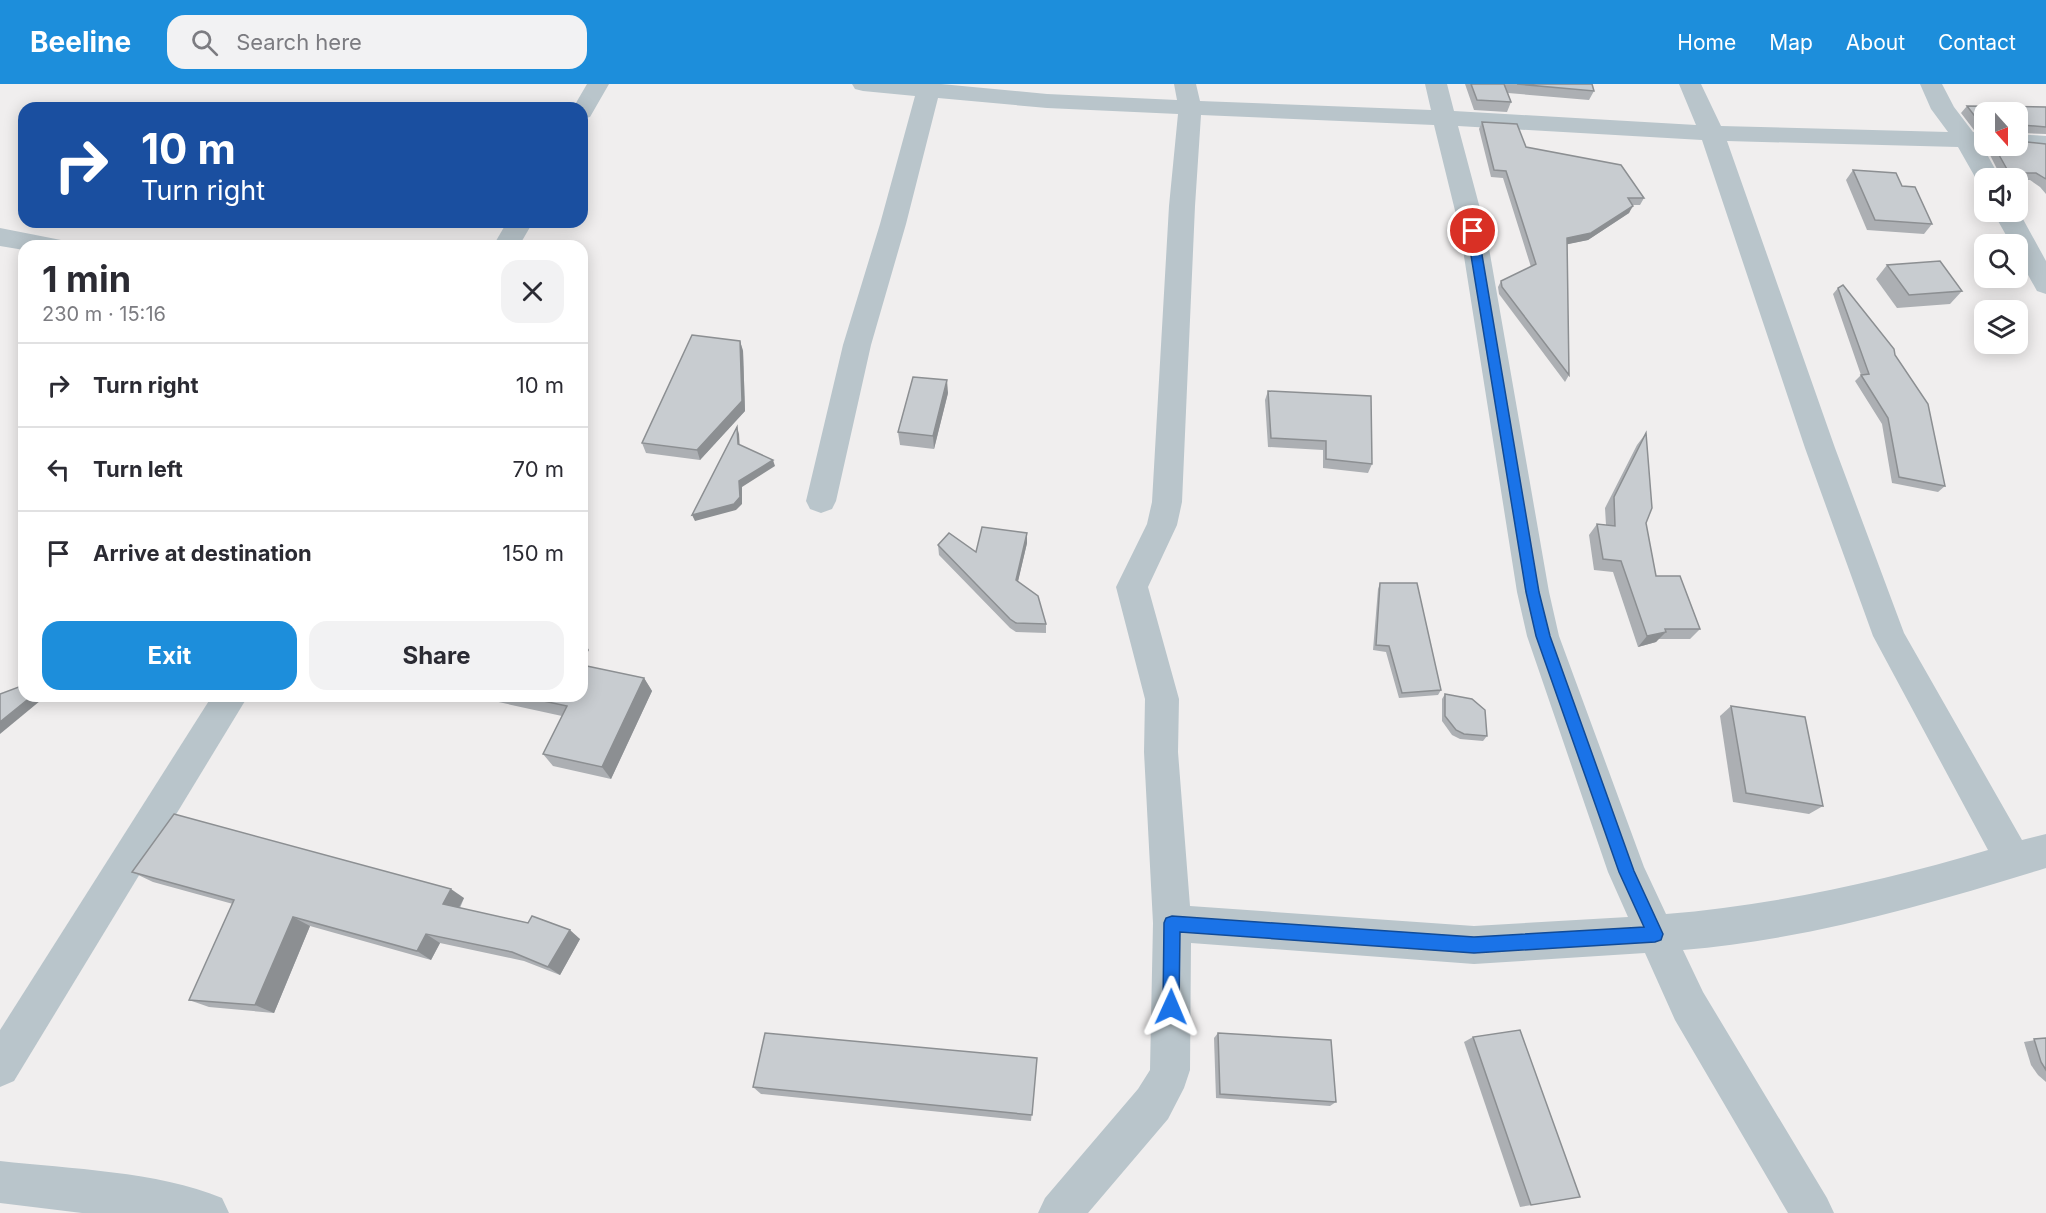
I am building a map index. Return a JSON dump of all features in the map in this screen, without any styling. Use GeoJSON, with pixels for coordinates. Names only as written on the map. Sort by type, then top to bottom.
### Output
{"type":"FeatureCollection","features":[{"type":"Feature","properties":{"kind":"street"},"geometry":{"type":"LineString","coordinates":[[588,102],[598,84]]}},
{"type":"Feature","properties":{"kind":"street"},"geometry":{"type":"LineString","coordinates":[[863,84],[930,87],[1047,100],[1187,96],[1443,118],[1712,133],[1974,140]]}},
{"type":"Feature","properties":{"kind":"street"},"geometry":{"type":"LineString","coordinates":[[1436,84],[1473,231],[1533,592],[1543,636],[1627,872],[1655,934],[1689,1006],[1812,1213]]}},
{"type":"Feature","properties":{"kind":"street"},"geometry":{"type":"LineString","coordinates":[[1172,923],[1474,945],[1655,934],[1713,929],[1821,910],[1965,875],[2030,856],[1930,713],[1889,636],[1820,448],[1712,133],[1690,84]]}},
{"type":"Feature","properties":{"kind":"street"},"geometry":{"type":"LineString","coordinates":[[1931,84],[1948,117],[1974,139]]}},
{"type":"Feature","properties":{"kind":"street"},"geometry":{"type":"LineString","coordinates":[[821,501],[857,345],[930,87]]}},
{"type":"Feature","properties":{"kind":"street"},"geometry":{"type":"LineString","coordinates":[[1060,1213],[1153,1104],[1164,1088],[1170,1070],[1172,923],[1161,752],[1162,699],[1132,587],[1162,525],[1167,502],[1176,356],[1187,96]]}},
{"type":"Feature","properties":{"kind":"street"},"geometry":{"type":"LineString","coordinates":[[2028,142],[2046,143]]}},
{"type":"Feature","properties":{"kind":"street"},"geometry":{"type":"LineString","coordinates":[[2011,222],[2046,285]]}},
{"type":"Feature","properties":{"kind":"street"},"geometry":{"type":"LineString","coordinates":[[0,237],[18,240]]}},
{"type":"Feature","properties":{"kind":"street"},"geometry":{"type":"LineString","coordinates":[[0,1066],[227,702]]}},
{"type":"Feature","properties":{"kind":"street"},"geometry":{"type":"LineString","coordinates":[[0,1182],[154,1200],[207,1213]]}},
{"type":"Feature","properties":{"kind":"building"},"geometry":{"type":"Polygon","coordinates":[[[1471,84],[1504,84],[1511,102],[1477,100],[1471,84]]]}},
{"type":"Feature","properties":{"kind":"building"},"geometry":{"type":"Polygon","coordinates":[[[1517,84],[1592,84],[1594,91],[1517,84]]]}},
{"type":"Feature","properties":{"kind":"building"},"geometry":{"type":"Polygon","coordinates":[[[1967,106],[1974,106],[1974,115],[1967,106]]]}},
{"type":"Feature","properties":{"kind":"building"},"geometry":{"type":"Polygon","coordinates":[[[2028,107],[2046,107],[2046,127],[2028,126],[2028,107]]]}},
{"type":"Feature","properties":{"kind":"building"},"geometry":{"type":"Polygon","coordinates":[[[1482,122],[1517,124],[1526,147],[1621,165],[1644,198],[1628,198],[1633,206],[1591,233],[1567,238],[1569,375],[1502,287],[1501,281],[1536,264],[1506,171],[1494,170],[1482,122]]]}},
{"type":"Feature","properties":{"kind":"building"},"geometry":{"type":"Polygon","coordinates":[[[2028,142],[2046,144],[2046,179],[2036,173],[2028,173],[2028,168],[2006,168],[2000,156],[2028,156],[2028,142]]]}},
{"type":"Feature","properties":{"kind":"building"},"geometry":{"type":"Polygon","coordinates":[[[1853,170],[1896,173],[1902,186],[1915,187],[1932,224],[1875,220],[1853,170]]]}},
{"type":"Feature","properties":{"kind":"building"},"geometry":{"type":"Polygon","coordinates":[[[1940,261],[1962,291],[1909,295],[1887,265],[1940,261]]]}},
{"type":"Feature","properties":{"kind":"building"},"geometry":{"type":"Polygon","coordinates":[[[1843,285],[1894,349],[1895,355],[1928,404],[1945,486],[1899,477],[1888,418],[1861,375],[1869,374],[1838,288],[1843,285]]]}},
{"type":"Feature","properties":{"kind":"building"},"geometry":{"type":"Polygon","coordinates":[[[692,335],[740,341],[742,401],[697,450],[642,443],[692,335]]]}},
{"type":"Feature","properties":{"kind":"building"},"geometry":{"type":"Polygon","coordinates":[[[913,377],[947,380],[933,436],[898,432],[913,377]]]}},
{"type":"Feature","properties":{"kind":"building"},"geometry":{"type":"Polygon","coordinates":[[[1268,391],[1371,396],[1372,464],[1326,459],[1326,441],[1271,438],[1268,391]]]}},
{"type":"Feature","properties":{"kind":"building"},"geometry":{"type":"Polygon","coordinates":[[[737,427],[738,444],[773,460],[739,481],[740,497],[734,504],[692,515],[737,427]]]}},
{"type":"Feature","properties":{"kind":"building"},"geometry":{"type":"Polygon","coordinates":[[[1646,433],[1652,508],[1646,523],[1656,576],[1680,576],[1700,629],[1665,629],[1666,632],[1647,636],[1621,561],[1603,559],[1597,524],[1615,526],[1614,497],[1646,433]]]}},
{"type":"Feature","properties":{"kind":"building"},"geometry":{"type":"Polygon","coordinates":[[[982,527],[1027,533],[1016,580],[1038,596],[1046,624],[1016,623],[1010,619],[938,545],[949,533],[976,552],[982,527]]]}},
{"type":"Feature","properties":{"kind":"building"},"geometry":{"type":"Polygon","coordinates":[[[1380,583],[1417,583],[1441,690],[1402,693],[1389,646],[1376,645],[1380,583]]]}},
{"type":"Feature","properties":{"kind":"building"},"geometry":{"type":"Polygon","coordinates":[[[588,666],[644,678],[602,767],[543,754],[567,706],[548,702],[588,702],[588,666]]]}},
{"type":"Feature","properties":{"kind":"building"},"geometry":{"type":"Polygon","coordinates":[[[18,687],[18,702],[25,702],[0,722],[0,694],[18,687]]]}},
{"type":"Feature","properties":{"kind":"building"},"geometry":{"type":"Polygon","coordinates":[[[1445,694],[1472,699],[1485,710],[1487,736],[1464,734],[1456,730],[1445,716],[1445,694]]]}},
{"type":"Feature","properties":{"kind":"building"},"geometry":{"type":"Polygon","coordinates":[[[1731,706],[1805,717],[1823,806],[1746,793],[1731,706]]]}},
{"type":"Feature","properties":{"kind":"building"},"geometry":{"type":"Polygon","coordinates":[[[174,814],[451,889],[443,904],[528,923],[532,916],[570,930],[548,967],[512,952],[426,934],[417,951],[293,917],[255,1005],[189,1000],[234,900],[132,872],[174,814]]]}},
{"type":"Feature","properties":{"kind":"building"},"geometry":{"type":"Polygon","coordinates":[[[1520,1030],[1580,1197],[1531,1205],[1473,1037],[1520,1030]]]}},
{"type":"Feature","properties":{"kind":"building"},"geometry":{"type":"Polygon","coordinates":[[[765,1033],[1037,1058],[1032,1115],[753,1087],[765,1033]]]}},
{"type":"Feature","properties":{"kind":"building"},"geometry":{"type":"Polygon","coordinates":[[[1218,1033],[1331,1040],[1336,1102],[1220,1094],[1218,1033]]]}},
{"type":"Feature","properties":{"kind":"building"},"geometry":{"type":"Polygon","coordinates":[[[2046,1038],[2046,1070],[2034,1039],[2046,1038]]]}},
{"type":"Feature","properties":{"kind":"route"},"geometry":{"type":"LineString","coordinates":[[1171,1007],[1172,923],[1474,945],[1655,934],[1627,872],[1543,636],[1533,592],[1473,231]]}}]}
